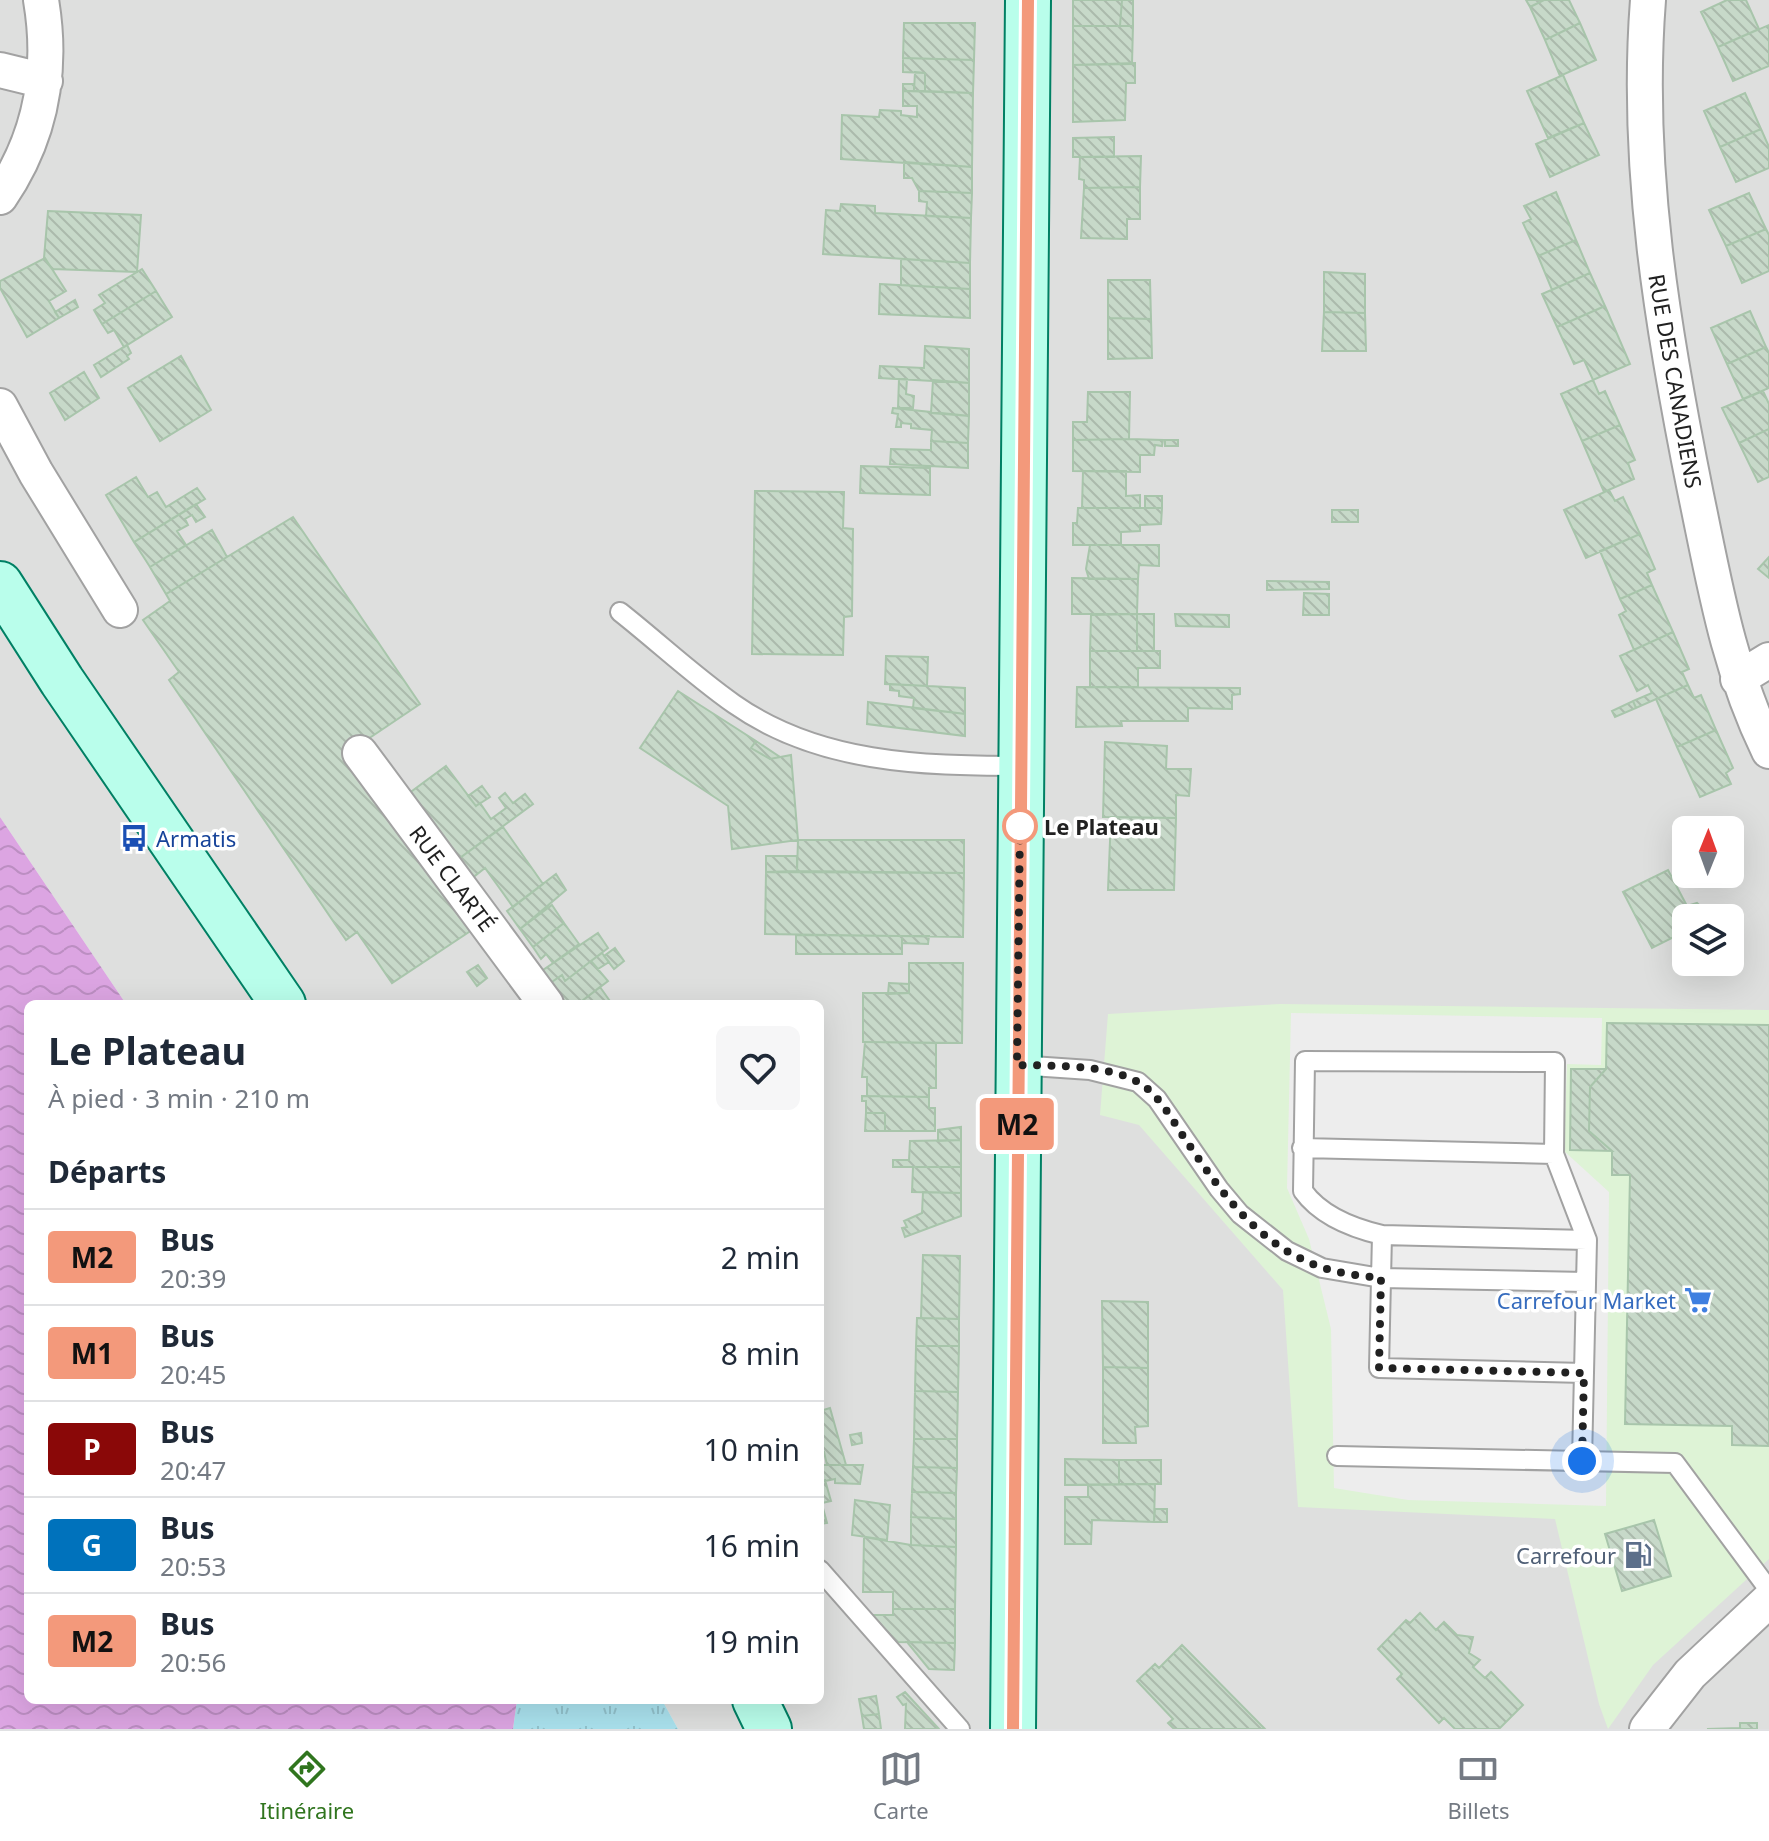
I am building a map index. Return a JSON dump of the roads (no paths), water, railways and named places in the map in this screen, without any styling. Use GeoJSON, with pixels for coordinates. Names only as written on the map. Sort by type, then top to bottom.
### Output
{"type":"FeatureCollection","features":[{"type":"Feature","properties":{"kind":"main road"},"geometry":{"type":"LineString","coordinates":[[1013,1729],[1028,0]]}},
{"type":"Feature","properties":{"kind":"main road"},"geometry":{"type":"LineString","coordinates":[[0,584],[62,681],[280,1000]]}},
{"type":"Feature","properties":{"kind":"main road"},"geometry":{"type":"LineString","coordinates":[[757,1704],[769,1729]]}},
{"type":"Feature","properties":{"kind":"street"},"geometry":{"type":"LineString","coordinates":[[0,197],[12,180],[32,137],[45,81],[46,38],[41,0]]}},
{"type":"Feature","properties":{"kind":"street","name":"RUE DES CANADIENS"},"geometry":{"type":"LineString","coordinates":[[1648,0],[1646,152],[1659,296],[1729,652],[1769,751]]}},
{"type":"Feature","properties":{"kind":"street"},"geometry":{"type":"LineString","coordinates":[[0,70],[45,81]]}},
{"type":"Feature","properties":{"kind":"street"},"geometry":{"type":"LineString","coordinates":[[0,406],[36,473],[120,610]]}},
{"type":"Feature","properties":{"kind":"street"},"geometry":{"type":"LineString","coordinates":[[1738,679],[1769,660]]}},
{"type":"Feature","properties":{"kind":"street","name":"RUE CLARTÉ"},"geometry":{"type":"LineString","coordinates":[[360,753],[543,1000]]}},
{"type":"Feature","properties":{"kind":"street"},"geometry":{"type":"LineString","coordinates":[[1647,1729],[1690,1674],[1769,1600]]}},
{"type":"Feature","properties":{"kind":"lane"},"geometry":{"type":"LineString","coordinates":[[620,612],[735,705],[795,738],[844,753],[900,763],[1020,766]]}},
{"type":"Feature","properties":{"kind":"lane"},"geometry":{"type":"LineString","coordinates":[[1582,1461],[1587,1240],[1554,1154],[1555,1062],[1305,1061],[1303,1191],[1311,1202],[1358,1230],[1382,1235],[1587,1240]]}},
{"type":"Feature","properties":{"kind":"lane"},"geometry":{"type":"LineString","coordinates":[[1017,1065],[1099,1071],[1138,1082],[1157,1099],[1226,1198],[1262,1234],[1287,1251],[1322,1268],[1381,1278],[1586,1282]]}},
{"type":"Feature","properties":{"kind":"lane"},"geometry":{"type":"LineString","coordinates":[[1302,1148],[1554,1154]]}},
{"type":"Feature","properties":{"kind":"lane"},"geometry":{"type":"LineString","coordinates":[[1382,1235],[1379,1368],[1584,1373]]}},
{"type":"Feature","properties":{"kind":"lane"},"geometry":{"type":"LineString","coordinates":[[1337,1456],[1675,1463],[1769,1590]]}},
{"type":"Feature","properties":{"kind":"lane"},"geometry":{"type":"LineString","coordinates":[[824,1575],[960,1729]]}},
{"type":"Feature","properties":{"kind":"water"},"geometry":{"type":"Polygon","coordinates":[[[0,817],[123,1000],[24,1000],[24,1704],[516,1704],[513,1729],[0,1729],[0,817]]]}},
{"type":"Feature","properties":{"kind":"place","name":"Le Plateau"},"geometry":{"type":"Point","coordinates":[1020,826]}},
{"type":"Feature","properties":{"kind":"place","name":"Armatis"},"geometry":{"type":"Point","coordinates":[134,838]}},
{"type":"Feature","properties":{"kind":"place","name":"Carrefour Market"},"geometry":{"type":"Point","coordinates":[1698,1300]}},
{"type":"Feature","properties":{"kind":"place","name":"Carrefour"},"geometry":{"type":"Point","coordinates":[1638,1555]}}]}
